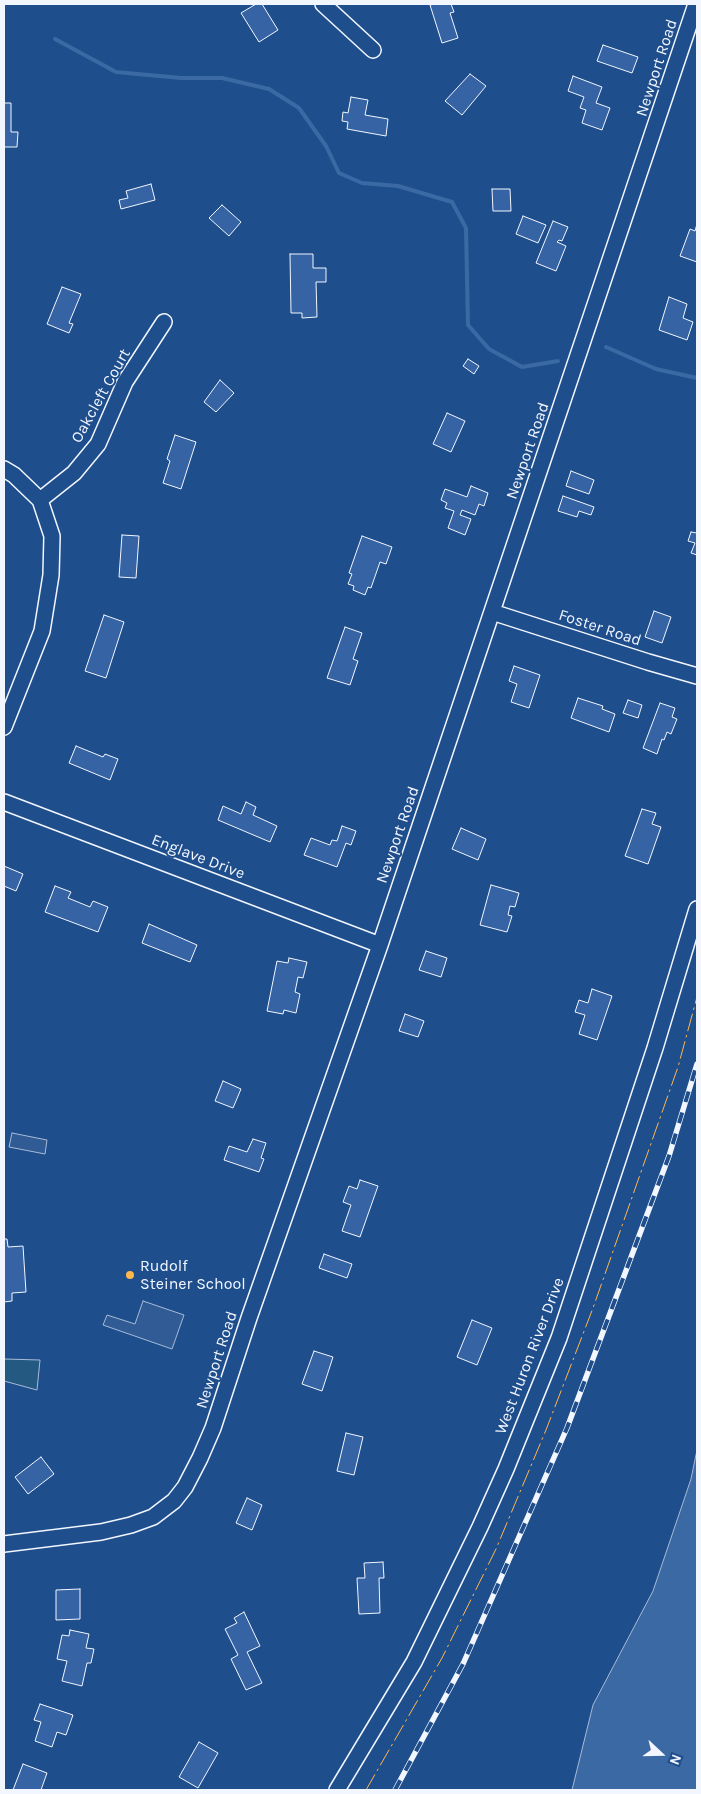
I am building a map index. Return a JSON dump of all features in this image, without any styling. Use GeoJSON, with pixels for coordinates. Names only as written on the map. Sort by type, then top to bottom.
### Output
{"type":"FeatureCollection","features":[{"type":"Feature","properties":{"kind":"street"},"geometry":{"type":"LineString","coordinates":[[323,4],[373,50]]}},
{"type":"Feature","properties":{"kind":"street","name":"Newport Road"},"geometry":{"type":"LineString","coordinates":[[4,1544],[101,1532],[131,1525],[153,1517],[174,1501],[185,1487],[213,1428],[249,1318],[380,945],[696,4]]}},
{"type":"Feature","properties":{"kind":"street","name":"Oakcleft Court"},"geometry":{"type":"LineString","coordinates":[[40,500],[74,473],[98,444],[125,382],[164,322]]}},
{"type":"Feature","properties":{"kind":"street"},"geometry":{"type":"LineString","coordinates":[[4,468],[40,500],[52,536],[51,575],[42,631],[4,727]]}},
{"type":"Feature","properties":{"kind":"street","name":"Foster Road"},"geometry":{"type":"LineString","coordinates":[[492,612],[697,676]]}},
{"type":"Feature","properties":{"kind":"street","name":"Englave Drive"},"geometry":{"type":"LineString","coordinates":[[4,802],[380,945]]}},
{"type":"Feature","properties":{"kind":"street","name":"West Huron River Drive"},"geometry":{"type":"LineString","coordinates":[[337,1790],[386,1711],[418,1653],[480,1527],[527,1418],[562,1329],[655,1048],[697,909]]}},
{"type":"Feature","properties":{"kind":"shaded area"},"geometry":{"type":"Polygon","coordinates":[[[12,1133],[47,1140],[45,1154],[9,1147],[12,1133]]]}},
{"type":"Feature","properties":{"kind":"shaded area"},"geometry":{"type":"Polygon","coordinates":[[[143,1301],[184,1315],[172,1349],[103,1325],[107,1315],[135,1324],[143,1301]]]}},
{"type":"Feature","properties":{"kind":"shaded area"},"geometry":{"type":"Polygon","coordinates":[[[4,1359],[40,1360],[37,1390],[4,1381],[4,1359]]]}},
{"type":"Feature","properties":{"kind":"shaded area"},"geometry":{"type":"Polygon","coordinates":[[[697,1450],[697,1790],[572,1790],[593,1705],[653,1591],[691,1479],[697,1450]]]}},
{"type":"Feature","properties":{"kind":"building"},"geometry":{"type":"Polygon","coordinates":[[[256,4],[262,4],[278,30],[259,42],[241,13],[256,4]]]}},
{"type":"Feature","properties":{"kind":"building"},"geometry":{"type":"Polygon","coordinates":[[[451,4],[454,12],[450,13],[458,38],[442,43],[430,5],[451,4]]]}},
{"type":"Feature","properties":{"kind":"building"},"geometry":{"type":"Polygon","coordinates":[[[603,45],[638,57],[632,73],[597,61],[603,45]]]}},
{"type":"Feature","properties":{"kind":"building"},"geometry":{"type":"Polygon","coordinates":[[[470,74],[486,86],[462,115],[445,101],[470,74]]]}},
{"type":"Feature","properties":{"kind":"building"},"geometry":{"type":"Polygon","coordinates":[[[573,76],[602,87],[596,103],[610,108],[602,130],[582,123],[586,110],[580,108],[584,97],[568,91],[573,76]]]}},
{"type":"Feature","properties":{"kind":"building"},"geometry":{"type":"Polygon","coordinates":[[[351,97],[368,100],[365,115],[388,119],[386,136],[347,129],[348,122],[342,121],[343,112],[348,113],[351,97]]]}},
{"type":"Feature","properties":{"kind":"building"},"geometry":{"type":"Polygon","coordinates":[[[4,103],[11,103],[11,132],[18,132],[17,147],[4,147],[4,103]]]}},
{"type":"Feature","properties":{"kind":"building"},"geometry":{"type":"Polygon","coordinates":[[[151,184],[155,200],[121,209],[119,200],[128,198],[126,191],[151,184]]]}},
{"type":"Feature","properties":{"kind":"building"},"geometry":{"type":"Polygon","coordinates":[[[492,189],[510,189],[511,211],[493,211],[492,189]]]}},
{"type":"Feature","properties":{"kind":"building"},"geometry":{"type":"Polygon","coordinates":[[[222,205],[241,222],[229,236],[209,218],[222,205]]]}},
{"type":"Feature","properties":{"kind":"building"},"geometry":{"type":"Polygon","coordinates":[[[523,216],[546,225],[538,243],[516,234],[523,216]]]}},
{"type":"Feature","properties":{"kind":"building"},"geometry":{"type":"Polygon","coordinates":[[[553,221],[568,227],[562,241],[559,240],[557,242],[566,246],[556,271],[536,263],[553,221]]]}},
{"type":"Feature","properties":{"kind":"building"},"geometry":{"type":"Polygon","coordinates":[[[697,224],[697,262],[680,256],[690,229],[695,231],[697,224]]]}},
{"type":"Feature","properties":{"kind":"building"},"geometry":{"type":"Polygon","coordinates":[[[290,254],[313,254],[313,268],[326,268],[326,282],[316,282],[317,317],[302,318],[302,313],[291,313],[290,254]]]}},
{"type":"Feature","properties":{"kind":"building"},"geometry":{"type":"Polygon","coordinates":[[[62,287],[81,294],[69,323],[73,324],[69,333],[47,324],[62,287]]]}},
{"type":"Feature","properties":{"kind":"building"},"geometry":{"type":"Polygon","coordinates":[[[669,297],[687,304],[683,318],[693,322],[687,340],[659,330],[669,297]]]}},
{"type":"Feature","properties":{"kind":"building"},"geometry":{"type":"Polygon","coordinates":[[[468,359],[479,366],[474,374],[463,366],[468,359]]]}},
{"type":"Feature","properties":{"kind":"building"},"geometry":{"type":"Polygon","coordinates":[[[220,380],[234,393],[216,412],[204,402],[220,380]]]}},
{"type":"Feature","properties":{"kind":"building"},"geometry":{"type":"Polygon","coordinates":[[[447,413],[465,421],[451,452],[433,444],[447,413]]]}},
{"type":"Feature","properties":{"kind":"building"},"geometry":{"type":"Polygon","coordinates":[[[175,435],[196,442],[181,489],[163,483],[170,461],[167,459],[175,435]]]}},
{"type":"Feature","properties":{"kind":"building"},"geometry":{"type":"Polygon","coordinates":[[[571,471],[594,480],[589,494],[566,486],[571,471]]]}},
{"type":"Feature","properties":{"kind":"building"},"geometry":{"type":"Polygon","coordinates":[[[471,486],[488,493],[484,506],[479,504],[475,515],[462,510],[460,515],[471,519],[465,535],[448,528],[454,511],[445,508],[447,503],[441,500],[445,489],[467,497],[471,486]]]}},
{"type":"Feature","properties":{"kind":"building"},"geometry":{"type":"Polygon","coordinates":[[[563,496],[594,507],[591,515],[579,511],[577,517],[558,511],[563,496]]]}},
{"type":"Feature","properties":{"kind":"building"},"geometry":{"type":"Polygon","coordinates":[[[691,532],[697,533],[697,555],[691,553],[695,543],[688,541],[691,532]]]}},
{"type":"Feature","properties":{"kind":"building"},"geometry":{"type":"Polygon","coordinates":[[[122,535],[139,536],[136,578],[119,577],[122,535]]]}},
{"type":"Feature","properties":{"kind":"building"},"geometry":{"type":"Polygon","coordinates":[[[362,536],[392,547],[386,564],[380,562],[371,588],[368,587],[365,595],[353,590],[354,586],[348,584],[352,574],[349,573],[362,536]]]}},
{"type":"Feature","properties":{"kind":"building"},"geometry":{"type":"Polygon","coordinates":[[[654,611],[671,617],[662,643],[645,637],[654,611]]]}},
{"type":"Feature","properties":{"kind":"building"},"geometry":{"type":"Polygon","coordinates":[[[104,615],[124,622],[106,678],[85,671],[104,615]]]}},
{"type":"Feature","properties":{"kind":"building"},"geometry":{"type":"Polygon","coordinates":[[[345,627],[362,633],[353,659],[358,661],[350,685],[327,678],[345,627]]]}},
{"type":"Feature","properties":{"kind":"building"},"geometry":{"type":"Polygon","coordinates":[[[514,666],[540,675],[529,708],[511,702],[517,684],[509,681],[514,666]]]}},
{"type":"Feature","properties":{"kind":"building"},"geometry":{"type":"Polygon","coordinates":[[[578,698],[603,706],[602,709],[615,714],[609,732],[571,718],[578,698]]]}},
{"type":"Feature","properties":{"kind":"building"},"geometry":{"type":"Polygon","coordinates":[[[628,700],[642,705],[638,718],[623,713],[628,700]]]}},
{"type":"Feature","properties":{"kind":"building"},"geometry":{"type":"Polygon","coordinates":[[[660,703],[675,708],[672,717],[677,719],[671,734],[667,732],[664,740],[662,739],[657,754],[643,748],[660,703]]]}},
{"type":"Feature","properties":{"kind":"building"},"geometry":{"type":"Polygon","coordinates":[[[76,746],[103,757],[105,754],[118,759],[110,780],[69,763],[76,746]]]}},
{"type":"Feature","properties":{"kind":"building"},"geometry":{"type":"Polygon","coordinates":[[[246,802],[256,807],[253,815],[277,826],[270,842],[218,820],[223,806],[241,814],[246,802]]]}},
{"type":"Feature","properties":{"kind":"building"},"geometry":{"type":"Polygon","coordinates":[[[642,809],[656,813],[652,824],[661,827],[648,864],[625,856],[642,809]]]}},
{"type":"Feature","properties":{"kind":"building"},"geometry":{"type":"Polygon","coordinates":[[[342,826],[356,831],[351,845],[346,843],[337,867],[304,855],[311,838],[330,845],[332,840],[337,841],[342,826]]]}},
{"type":"Feature","properties":{"kind":"building"},"geometry":{"type":"Polygon","coordinates":[[[461,828],[486,839],[478,860],[452,849],[461,828]]]}},
{"type":"Feature","properties":{"kind":"building"},"geometry":{"type":"Polygon","coordinates":[[[4,866],[23,874],[16,891],[4,886],[4,866]]]}},
{"type":"Feature","properties":{"kind":"building"},"geometry":{"type":"Polygon","coordinates":[[[491,885],[519,893],[515,907],[510,906],[508,915],[512,916],[507,932],[480,925],[491,885]]]}},
{"type":"Feature","properties":{"kind":"building"},"geometry":{"type":"Polygon","coordinates":[[[55,886],[71,892],[68,898],[90,907],[93,901],[108,907],[98,932],[45,912],[55,886]]]}},
{"type":"Feature","properties":{"kind":"building"},"geometry":{"type":"Polygon","coordinates":[[[149,924],[197,945],[190,962],[142,943],[149,924]]]}},
{"type":"Feature","properties":{"kind":"building"},"geometry":{"type":"Polygon","coordinates":[[[426,951],[447,958],[441,977],[419,970],[426,951]]]}},
{"type":"Feature","properties":{"kind":"building"},"geometry":{"type":"Polygon","coordinates":[[[289,958],[307,962],[303,978],[298,977],[295,992],[300,994],[296,1013],[284,1010],[283,1014],[267,1011],[277,961],[288,963],[289,958]]]}},
{"type":"Feature","properties":{"kind":"building"},"geometry":{"type":"Polygon","coordinates":[[[592,989],[612,996],[597,1040],[579,1034],[585,1015],[575,1012],[579,1000],[588,1003],[592,989]]]}},
{"type":"Feature","properties":{"kind":"building"},"geometry":{"type":"Polygon","coordinates":[[[405,1014],[424,1021],[418,1037],[399,1031],[405,1014]]]}},
{"type":"Feature","properties":{"kind":"building"},"geometry":{"type":"Polygon","coordinates":[[[223,1081],[241,1089],[233,1108],[215,1101],[223,1081]]]}},
{"type":"Feature","properties":{"kind":"building"},"geometry":{"type":"Polygon","coordinates":[[[253,1139],[266,1143],[261,1158],[264,1159],[259,1172],[224,1160],[229,1146],[247,1152],[253,1139]]]}},
{"type":"Feature","properties":{"kind":"building"},"geometry":{"type":"Polygon","coordinates":[[[360,1180],[378,1186],[360,1237],[342,1231],[351,1205],[343,1202],[349,1186],[357,1189],[360,1180]]]}},
{"type":"Feature","properties":{"kind":"building"},"geometry":{"type":"Polygon","coordinates":[[[4,1239],[7,1239],[8,1247],[23,1246],[26,1292],[12,1293],[12,1301],[4,1302],[4,1239]]]}},
{"type":"Feature","properties":{"kind":"building"},"geometry":{"type":"Polygon","coordinates":[[[324,1254],[352,1264],[347,1278],[319,1268],[324,1254]]]}},
{"type":"Feature","properties":{"kind":"building"},"geometry":{"type":"Polygon","coordinates":[[[472,1320],[492,1328],[477,1365],[457,1357],[472,1320]]]}},
{"type":"Feature","properties":{"kind":"building"},"geometry":{"type":"Polygon","coordinates":[[[314,1351],[333,1357],[322,1391],[302,1384],[314,1351]]]}},
{"type":"Feature","properties":{"kind":"building"},"geometry":{"type":"Polygon","coordinates":[[[346,1433],[363,1437],[354,1475],[337,1471],[346,1433]]]}},
{"type":"Feature","properties":{"kind":"building"},"geometry":{"type":"Polygon","coordinates":[[[41,1457],[54,1474],[28,1494],[15,1477],[41,1457]]]}},
{"type":"Feature","properties":{"kind":"building"},"geometry":{"type":"Polygon","coordinates":[[[247,1498],[262,1505],[252,1530],[236,1523],[247,1498]]]}},
{"type":"Feature","properties":{"kind":"building"},"geometry":{"type":"Polygon","coordinates":[[[383,1562],[384,1578],[379,1578],[380,1613],[359,1614],[357,1578],[365,1578],[364,1563],[383,1562]]]}},
{"type":"Feature","properties":{"kind":"building"},"geometry":{"type":"Polygon","coordinates":[[[80,1589],[80,1619],[56,1620],[56,1590],[80,1589]]]}},
{"type":"Feature","properties":{"kind":"building"},"geometry":{"type":"Polygon","coordinates":[[[244,1612],[260,1646],[247,1652],[262,1683],[246,1690],[231,1659],[238,1655],[225,1629],[237,1623],[234,1618],[244,1612]]]}},
{"type":"Feature","properties":{"kind":"building"},"geometry":{"type":"Polygon","coordinates":[[[70,1630],[89,1634],[86,1648],[94,1649],[91,1663],[87,1663],[82,1686],[62,1681],[67,1661],[57,1659],[62,1635],[69,1636],[70,1630]]]}},
{"type":"Feature","properties":{"kind":"building"},"geometry":{"type":"Polygon","coordinates":[[[40,1704],[73,1715],[66,1735],[57,1732],[52,1747],[35,1741],[41,1722],[34,1720],[40,1704]]]}},
{"type":"Feature","properties":{"kind":"building"},"geometry":{"type":"Polygon","coordinates":[[[199,1742],[218,1753],[198,1788],[179,1777],[199,1742]]]}},
{"type":"Feature","properties":{"kind":"building"},"geometry":{"type":"Polygon","coordinates":[[[23,1764],[47,1773],[41,1790],[13,1790],[23,1764]]]}},
{"type":"Feature","properties":{"kind":"waterway"},"geometry":{"type":"LineString","coordinates":[[55,39],[116,72],[181,78],[222,78],[269,89],[299,108],[326,146],[339,173],[362,183],[398,186],[452,202],[466,228],[468,325],[489,349],[522,367],[558,361]]}},
{"type":"Feature","properties":{"kind":"waterway"},"geometry":{"type":"LineString","coordinates":[[606,347],[656,369],[697,378]]}},
{"type":"Feature","properties":{"kind":"railway"},"geometry":{"type":"LineString","coordinates":[[395,1790],[463,1664],[567,1428],[669,1156],[697,1064]]}},
{"type":"Feature","properties":{"kind":"power"},"geometry":{"type":"LineString","coordinates":[[366,1790],[442,1658],[496,1549],[546,1430],[593,1308],[678,1067],[697,997]]}},
{"type":"Feature","properties":{"kind":"place","name":"Rudolf Steiner School"},"geometry":{"type":"Point","coordinates":[130,1275]}}]}
